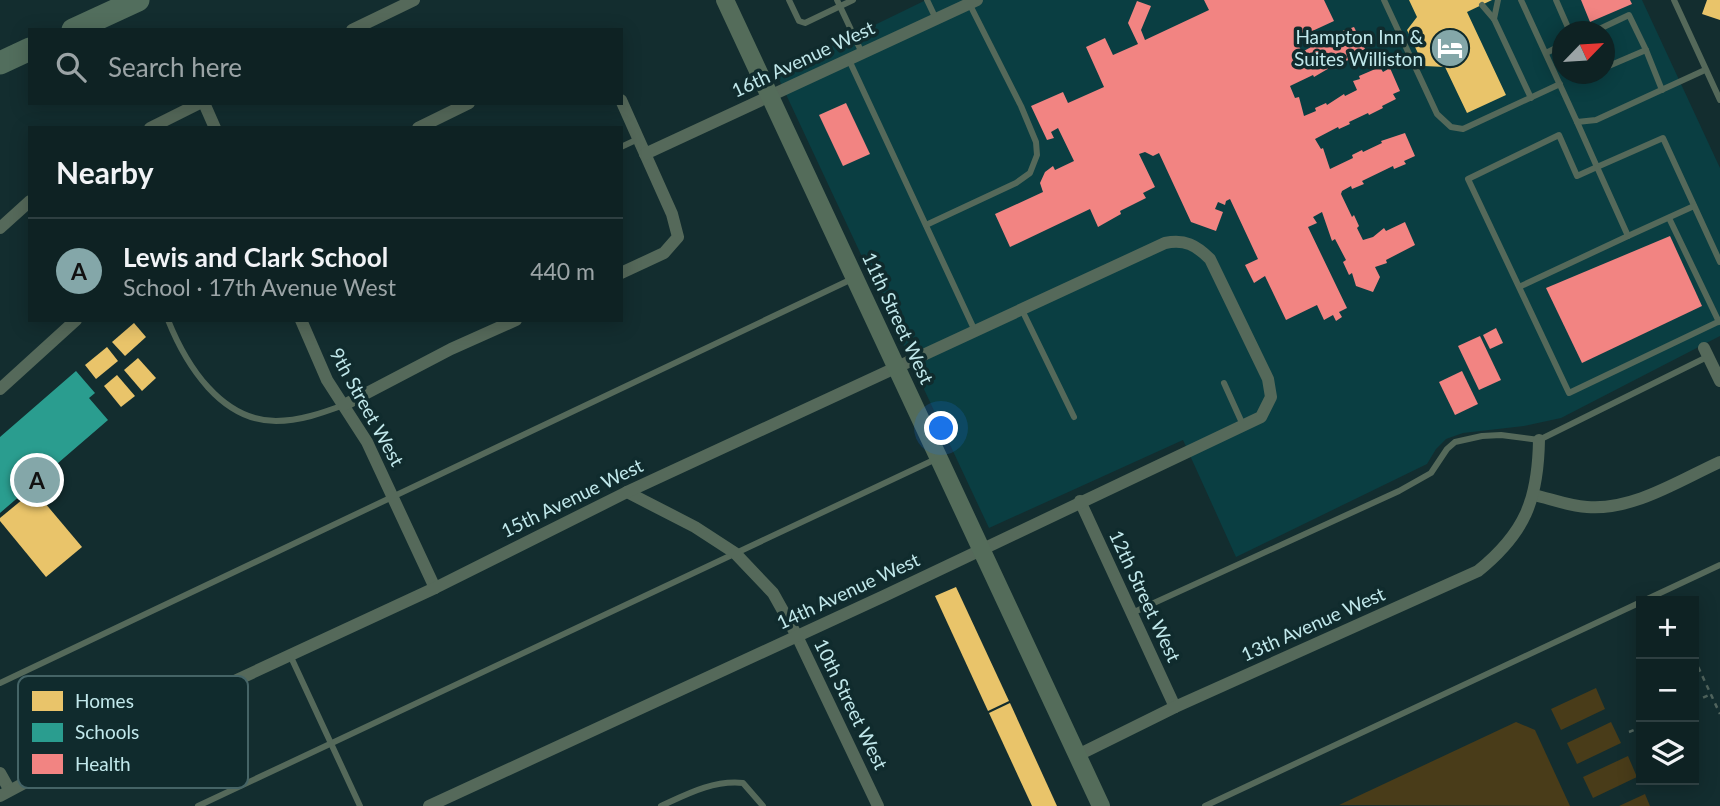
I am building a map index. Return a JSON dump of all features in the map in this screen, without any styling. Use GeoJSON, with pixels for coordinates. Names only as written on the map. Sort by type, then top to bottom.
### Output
{"type":"FeatureCollection","features":[{"type":"Feature","properties":{"kind":"highway"},"geometry":{"type":"LineString","coordinates":[[77,28],[138,0]]}},
{"type":"Feature","properties":{"kind":"highway"},"geometry":{"type":"LineString","coordinates":[[0,63],[28,50]]}},
{"type":"Feature","properties":{"kind":"main road","name":"11th Street West"},"geometry":{"type":"LineString","coordinates":[[725,0],[1101,806]]}},
{"type":"Feature","properties":{"kind":"street"},"geometry":{"type":"LineString","coordinates":[[356,28],[414,0]]}},
{"type":"Feature","properties":{"kind":"street","name":"16th Avenue West"},"geometry":{"type":"LineString","coordinates":[[645,154],[971,1]]}},
{"type":"Feature","properties":{"kind":"street"},"geometry":{"type":"LineString","coordinates":[[154,126],[198,105]]}},
{"type":"Feature","properties":{"kind":"street"},"geometry":{"type":"LineString","coordinates":[[203,105],[214,126]]}},
{"type":"Feature","properties":{"kind":"street"},"geometry":{"type":"LineString","coordinates":[[422,126],[466,105]]}},
{"type":"Feature","properties":{"kind":"street"},"geometry":{"type":"LineString","coordinates":[[623,105],[672,214],[678,237],[664,253],[623,271]]}},
{"type":"Feature","properties":{"kind":"street"},"geometry":{"type":"LineString","coordinates":[[0,228],[28,203]]}},
{"type":"Feature","properties":{"kind":"street","name":"15th Avenue West"},"geometry":{"type":"LineString","coordinates":[[245,676],[435,588],[627,492],[1165,243],[1177,241],[1197,246],[1210,259],[1268,379],[1271,397]]}},
{"type":"Feature","properties":{"kind":"street"},"geometry":{"type":"LineString","coordinates":[[0,388],[74,322]]}},
{"type":"Feature","properties":{"kind":"street","name":"9th Street West"},"geometry":{"type":"LineString","coordinates":[[302,322],[327,380],[368,442],[435,588]]}},
{"type":"Feature","properties":{"kind":"street"},"geometry":{"type":"LineString","coordinates":[[344,405],[451,349],[512,322]]}},
{"type":"Feature","properties":{"kind":"street"},"geometry":{"type":"LineString","coordinates":[[1706,352],[1720,381]]}},
{"type":"Feature","properties":{"kind":"street","name":"14th Avenue West"},"geometry":{"type":"LineString","coordinates":[[429,806],[1244,427],[1261,417],[1271,397]]}},
{"type":"Feature","properties":{"kind":"street","name":"13th Avenue West"},"geometry":{"type":"LineString","coordinates":[[1078,755],[1175,707],[1478,571],[1501,552],[1522,523],[1534,495],[1539,470],[1539,440]]}},
{"type":"Feature","properties":{"kind":"street"},"geometry":{"type":"LineString","coordinates":[[1534,495],[1587,507],[1618,506],[1645,497],[1720,462]]}},
{"type":"Feature","properties":{"kind":"street","name":"10th Street West"},"geometry":{"type":"LineString","coordinates":[[627,492],[695,527],[735,553],[773,593],[797,636],[878,806]]}},
{"type":"Feature","properties":{"kind":"street","name":"12th Street West"},"geometry":{"type":"LineString","coordinates":[[1080,501],[1175,707]]}},
{"type":"Feature","properties":{"kind":"street"},"geometry":{"type":"LineString","coordinates":[[0,773],[4,792]]}},
{"type":"Feature","properties":{"kind":"lane"},"geometry":{"type":"LineString","coordinates":[[789,0],[799,21],[805,23],[839,3],[853,0]]}},
{"type":"Feature","properties":{"kind":"lane"},"geometry":{"type":"LineString","coordinates":[[927,0],[936,19]]}},
{"type":"Feature","properties":{"kind":"lane"},"geometry":{"type":"LineString","coordinates":[[1384,0],[1437,114],[1451,127],[1463,129],[1560,84],[1628,236]]}},
{"type":"Feature","properties":{"kind":"lane"},"geometry":{"type":"LineString","coordinates":[[1494,19],[1498,0]]}},
{"type":"Feature","properties":{"kind":"lane"},"geometry":{"type":"LineString","coordinates":[[1521,0],[1552,66]]}},
{"type":"Feature","properties":{"kind":"lane"},"geometry":{"type":"LineString","coordinates":[[1556,0],[1565,21]]}},
{"type":"Feature","properties":{"kind":"lane"},"geometry":{"type":"LineString","coordinates":[[1674,0],[1719,96]]}},
{"type":"Feature","properties":{"kind":"lane"},"geometry":{"type":"LineString","coordinates":[[926,225],[1016,183],[1030,173],[1037,155],[1036,142],[1021,106],[971,1]]}},
{"type":"Feature","properties":{"kind":"lane"},"geometry":{"type":"LineString","coordinates":[[839,3],[862,53]]}},
{"type":"Feature","properties":{"kind":"lane"},"geometry":{"type":"LineString","coordinates":[[1482,5],[1494,19],[1531,98]]}},
{"type":"Feature","properties":{"kind":"lane"},"geometry":{"type":"LineString","coordinates":[[1615,22],[1629,15],[1662,90]]}},
{"type":"Feature","properties":{"kind":"lane"},"geometry":{"type":"LineString","coordinates":[[1546,53],[1552,50]]}},
{"type":"Feature","properties":{"kind":"lane"},"geometry":{"type":"LineString","coordinates":[[1615,64],[1646,50]]}},
{"type":"Feature","properties":{"kind":"lane"},"geometry":{"type":"LineString","coordinates":[[849,60],[975,331]]}},
{"type":"Feature","properties":{"kind":"lane"},"geometry":{"type":"LineString","coordinates":[[1577,122],[1597,120],[1705,70]]}},
{"type":"Feature","properties":{"kind":"lane"},"geometry":{"type":"LineString","coordinates":[[1669,218],[1720,322],[1569,393],[1468,179],[1559,135],[1577,176],[1662,138],[1720,262]]}},
{"type":"Feature","properties":{"kind":"lane"},"geometry":{"type":"LineString","coordinates":[[623,146],[638,139]]}},
{"type":"Feature","properties":{"kind":"lane"},"geometry":{"type":"LineString","coordinates":[[1519,287],[1694,206]]}},
{"type":"Feature","properties":{"kind":"lane"},"geometry":{"type":"LineString","coordinates":[[0,682],[856,278]]}},
{"type":"Feature","properties":{"kind":"lane"},"geometry":{"type":"LineString","coordinates":[[1022,310],[1074,417]]}},
{"type":"Feature","properties":{"kind":"lane"},"geometry":{"type":"LineString","coordinates":[[169,322],[176,340],[215,396],[242,414],[273,421],[295,420],[344,405]]}},
{"type":"Feature","properties":{"kind":"lane"},"geometry":{"type":"LineString","coordinates":[[1132,613],[1399,491],[1431,473],[1455,442],[1501,435],[1539,440],[1706,352],[1697,333]]}},
{"type":"Feature","properties":{"kind":"lane"},"geometry":{"type":"LineString","coordinates":[[1224,383],[1244,427]]}},
{"type":"Feature","properties":{"kind":"lane"},"geometry":{"type":"LineString","coordinates":[[248,783],[940,457]]}},
{"type":"Feature","properties":{"kind":"lane"},"geometry":{"type":"LineString","coordinates":[[1655,596],[1720,565]]}},
{"type":"Feature","properties":{"kind":"lane"},"geometry":{"type":"LineString","coordinates":[[1205,806],[1636,605]]}},
{"type":"Feature","properties":{"kind":"lane"},"geometry":{"type":"LineString","coordinates":[[290,655],[360,806]]}},
{"type":"Feature","properties":{"kind":"lane"},"geometry":{"type":"LineString","coordinates":[[661,806],[690,792],[726,781],[743,783],[764,806]]}},
{"type":"Feature","properties":{"kind":"lane"},"geometry":{"type":"LineString","coordinates":[[198,806],[237,788]]}},
{"type":"Feature","properties":{"kind":"path"},"geometry":{"type":"LineString","coordinates":[[1694,659],[1720,714]]}},
{"type":"Feature","properties":{"kind":"path"},"geometry":{"type":"LineString","coordinates":[[1699,700],[1711,695]]}},
{"type":"Feature","properties":{"kind":"path"},"geometry":{"type":"LineString","coordinates":[[1629,732],[1636,729]]}},
{"type":"Feature","properties":{"kind":"shaded area"},"geometry":{"type":"Polygon","coordinates":[[[926,0],[1642,0],[1720,168],[1720,336],[1561,418],[1524,426],[1463,433],[1446,439],[1427,464],[1236,557],[1183,440],[989,528],[776,73],[926,0]]]}},
{"type":"Feature","properties":{"kind":"shaded area"},"geometry":{"type":"Polygon","coordinates":[[[1596,688],[1605,709],[1561,730],[1551,709],[1596,688]]]}},
{"type":"Feature","properties":{"kind":"shaded area"},"geometry":{"type":"Polygon","coordinates":[[[1516,722],[1535,730],[1570,806],[1339,805],[1516,722]]]}},
{"type":"Feature","properties":{"kind":"shaded area"},"geometry":{"type":"Polygon","coordinates":[[[1611,722],[1621,743],[1577,764],[1567,743],[1611,722]]]}},
{"type":"Feature","properties":{"kind":"shaded area"},"geometry":{"type":"Polygon","coordinates":[[[1628,756],[1636,775],[1636,777],[1593,798],[1583,777],[1628,756]]]}},
{"type":"Feature","properties":{"kind":"shaded area"},"geometry":{"type":"Polygon","coordinates":[[[1645,794],[1650,806],[1619,806],[1645,794]]]}},
{"type":"Feature","properties":{"kind":"building: Homes","name":"Hampton Inn & Suites Williston"},"geometry":{"type":"Polygon","coordinates":[[[1409,0],[1492,0],[1467,12],[1506,95],[1467,113],[1445,67],[1424,66],[1407,30],[1417,17],[1409,0]]]}},
{"type":"Feature","properties":{"kind":"building: Homes"},"geometry":{"type":"Polygon","coordinates":[[[1707,0],[1720,0],[1720,20],[1702,14],[1707,0]]]}},
{"type":"Feature","properties":{"kind":"building: Homes"},"geometry":{"type":"Polygon","coordinates":[[[134,323],[146,337],[125,356],[112,342],[134,323]]]}},
{"type":"Feature","properties":{"kind":"building: Homes"},"geometry":{"type":"Polygon","coordinates":[[[107,347],[118,361],[96,379],[85,365],[107,347]]]}},
{"type":"Feature","properties":{"kind":"building: Homes"},"geometry":{"type":"Polygon","coordinates":[[[138,358],[156,378],[142,391],[124,370],[138,358]]]}},
{"type":"Feature","properties":{"kind":"building: Homes"},"geometry":{"type":"Polygon","coordinates":[[[117,375],[135,396],[121,407],[104,386],[117,375]]]}},
{"type":"Feature","properties":{"kind":"building: Homes"},"geometry":{"type":"Polygon","coordinates":[[[34,490],[82,547],[46,577],[0,521],[0,518],[34,490]]]}},
{"type":"Feature","properties":{"kind":"building: Homes"},"geometry":{"type":"Polygon","coordinates":[[[956,587],[1009,701],[988,711],[935,596],[956,587]]]}},
{"type":"Feature","properties":{"kind":"building: Homes"},"geometry":{"type":"Polygon","coordinates":[[[1010,703],[1057,806],[1032,806],[989,713],[1010,703]]]}},
{"type":"Feature","properties":{"kind":"building: Schools"},"geometry":{"type":"Polygon","coordinates":[[[76,371],[95,393],[89,398],[108,420],[0,513],[0,437],[76,371]]]}},
{"type":"Feature","properties":{"kind":"building: Health"},"geometry":{"type":"Polygon","coordinates":[[[1204,0],[1324,0],[1334,21],[1295,39],[1302,52],[1313,46],[1312,44],[1354,27],[1365,49],[1354,54],[1355,57],[1344,62],[1343,60],[1314,77],[1313,75],[1290,86],[1295,98],[1299,97],[1304,116],[1316,111],[1315,108],[1357,90],[1353,81],[1380,67],[1383,72],[1390,68],[1400,91],[1393,94],[1396,99],[1382,106],[1383,108],[1315,139],[1321,149],[1323,148],[1330,169],[1353,158],[1352,155],[1362,150],[1363,152],[1382,143],[1381,141],[1405,133],[1415,156],[1404,161],[1406,164],[1394,169],[1393,166],[1362,181],[1364,184],[1352,189],[1351,186],[1341,194],[1352,217],[1354,215],[1363,240],[1373,237],[1384,228],[1386,231],[1405,222],[1415,245],[1386,260],[1387,263],[1375,267],[1380,277],[1373,292],[1356,286],[1335,239],[1332,241],[1322,212],[1313,217],[1317,223],[1308,227],[1347,308],[1339,312],[1342,317],[1336,321],[1333,315],[1324,320],[1317,305],[1286,320],[1265,276],[1254,283],[1245,265],[1258,259],[1230,199],[1225,205],[1218,202],[1215,209],[1223,212],[1216,231],[1191,222],[1159,153],[1153,156],[1145,152],[1139,154],[1155,187],[1143,193],[1146,198],[1120,211],[1121,214],[1098,227],[1090,209],[1010,247],[995,214],[1043,192],[1040,183],[1045,172],[1053,166],[1055,170],[1074,161],[1058,128],[1051,132],[1054,138],[1047,140],[1031,106],[1063,92],[1068,103],[1104,87],[1086,47],[1105,38],[1113,55],[1138,44],[1128,23],[1137,1],[1151,6],[1141,30],[1145,40],[1209,10],[1204,0]]]}},
{"type":"Feature","properties":{"kind":"building: Health"},"geometry":{"type":"Polygon","coordinates":[[[1581,0],[1630,0],[1632,4],[1592,21],[1590,21],[1581,0]]]}},
{"type":"Feature","properties":{"kind":"building: Health"},"geometry":{"type":"Polygon","coordinates":[[[846,103],[870,154],[843,166],[819,115],[846,103]]]}},
{"type":"Feature","properties":{"kind":"building: Health"},"geometry":{"type":"Polygon","coordinates":[[[1670,236],[1702,306],[1582,363],[1546,288],[1670,236]]]}},
{"type":"Feature","properties":{"kind":"building: Health"},"geometry":{"type":"Polygon","coordinates":[[[1496,328],[1503,343],[1490,349],[1483,335],[1496,328]]]}},
{"type":"Feature","properties":{"kind":"building: Health"},"geometry":{"type":"Polygon","coordinates":[[[1480,336],[1501,380],[1479,390],[1458,346],[1480,336]]]}},
{"type":"Feature","properties":{"kind":"building: Health"},"geometry":{"type":"Polygon","coordinates":[[[1462,371],[1478,404],[1455,415],[1439,382],[1462,371]]]}},
{"type":"Feature","properties":{"kind":"place","name":"Hampton Inn & Suites Williston"},"geometry":{"type":"Point","coordinates":[1450,48]}},
{"type":"Feature","properties":{"kind":"place","name":"Lewis and Clark School"},"geometry":{"type":"Point","coordinates":[37,480]}}]}
